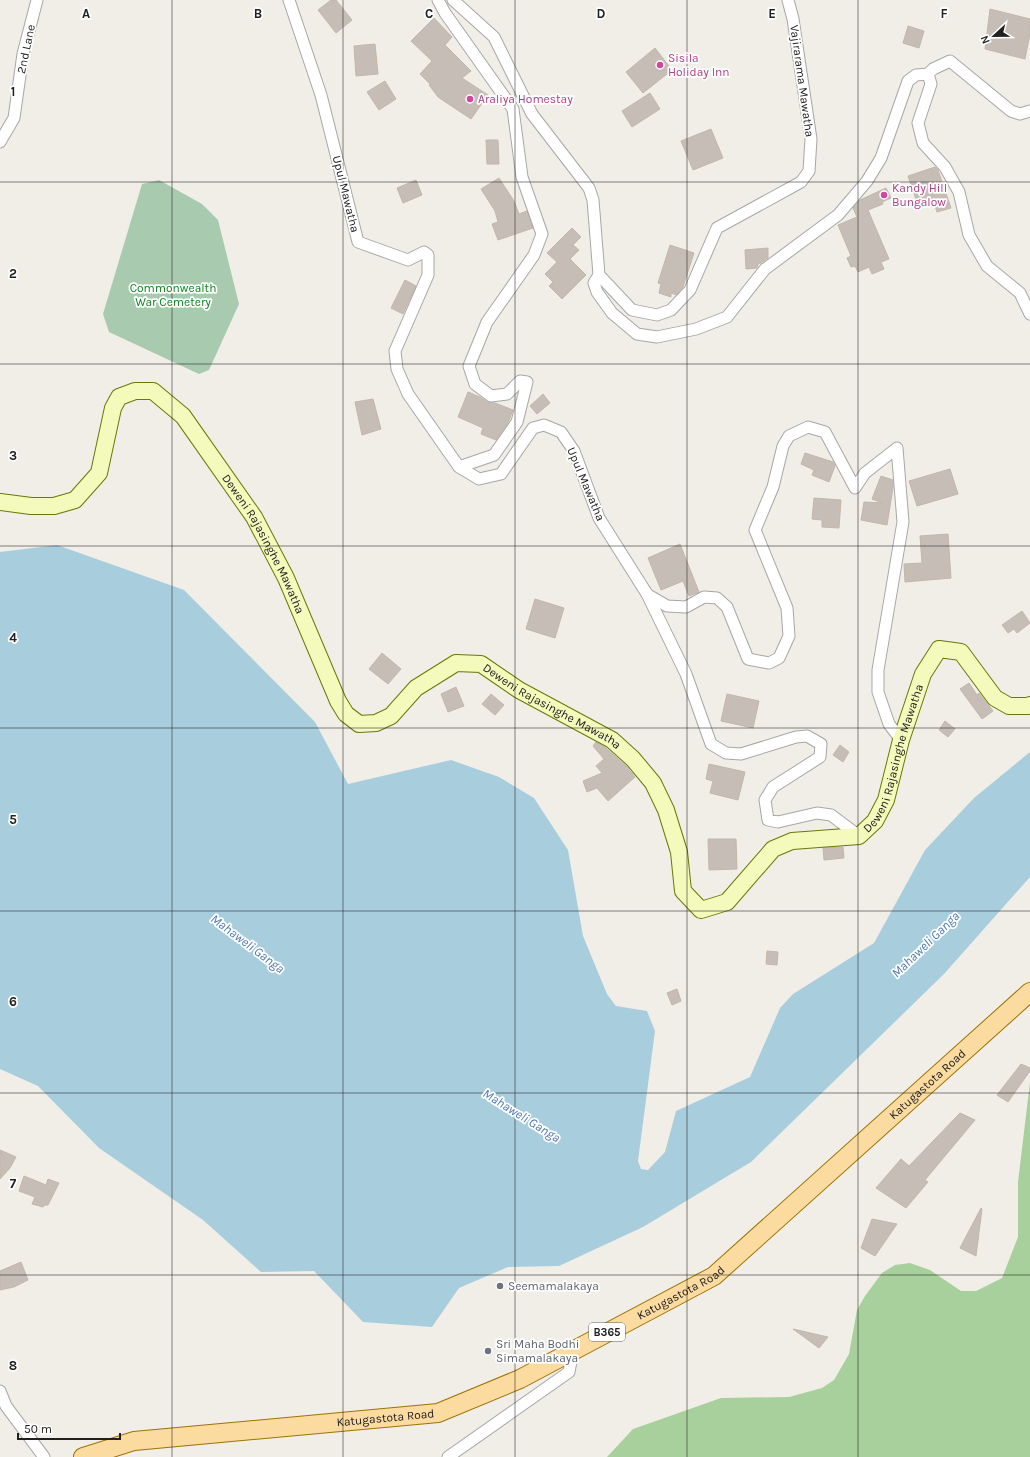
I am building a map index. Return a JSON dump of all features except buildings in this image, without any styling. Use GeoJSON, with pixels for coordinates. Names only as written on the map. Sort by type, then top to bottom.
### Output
{"type":"FeatureCollection","features":[{"type":"Feature","properties":{"kind":"main road","name":"Katugastota Road"},"geometry":{"type":"LineString","coordinates":[[83,1457],[134,1441],[438,1413],[520,1379],[714,1276],[1030,992]]}},
{"type":"Feature","properties":{"kind":"street","name":"2nd Lane"},"geometry":{"type":"LineString","coordinates":[[0,142],[14,118],[23,54],[37,0]]}},
{"type":"Feature","properties":{"kind":"street","name":"Upul Mawatha"},"geometry":{"type":"LineString","coordinates":[[289,0],[322,95],[358,242],[408,260],[424,252],[428,255],[428,275],[395,351],[397,369],[408,394],[459,467],[479,480],[501,474],[533,428],[544,425],[561,432],[574,451],[599,518],[647,594],[686,674],[711,744],[726,753],[741,754],[796,737],[807,736],[821,744],[820,757],[773,787],[765,800],[768,820],[778,822],[817,813],[831,815],[859,836]]}},
{"type":"Feature","properties":{"kind":"street"},"geometry":{"type":"LineString","coordinates":[[438,0],[445,13],[513,109],[522,177],[542,234],[534,255],[487,322],[469,366],[475,384],[491,396],[506,394],[520,381],[527,382],[517,422],[494,455],[459,467]]}},
{"type":"Feature","properties":{"kind":"street"},"geometry":{"type":"LineString","coordinates":[[453,0],[494,37],[532,114],[589,188],[593,200],[599,275],[594,283],[597,292],[612,313],[637,334],[657,337],[696,329],[727,317],[765,269],[838,215],[867,181],[881,158],[908,81],[916,75],[928,74],[933,69],[950,61],[1011,111],[1020,114],[1030,111]]}},
{"type":"Feature","properties":{"kind":"street","name":"Vajirarama Mawatha"},"geometry":{"type":"LineString","coordinates":[[599,275],[632,310],[657,315],[671,310],[690,290],[717,228],[801,182],[809,171],[812,140],[793,19],[788,0]]}},
{"type":"Feature","properties":{"kind":"street"},"geometry":{"type":"LineString","coordinates":[[928,74],[931,84],[918,123],[923,143],[945,167],[959,192],[969,235],[987,266],[1020,293],[1030,314]]}},
{"type":"Feature","properties":{"kind":"street","name":"Deweni Rajasinghe Mawatha"},"geometry":{"type":"LineString","coordinates":[[0,502],[31,506],[54,506],[75,500],[99,472],[113,408],[119,397],[135,391],[153,392],[183,416],[254,517],[286,578],[338,701],[346,714],[360,724],[376,723],[391,716],[416,688],[456,663],[481,664],[519,690],[612,740],[633,759],[653,783],[666,810],[679,852],[684,891],[701,910],[727,902],[773,849],[792,841],[859,836],[875,821],[886,800],[902,740],[923,674],[939,649],[961,652],[995,698],[1009,706],[1030,705]]}},
{"type":"Feature","properties":{"kind":"street"},"geometry":{"type":"LineString","coordinates":[[647,594],[667,606],[686,607],[704,597],[717,598],[727,607],[748,659],[769,663],[779,658],[789,636],[787,608],[755,530],[773,487],[783,446],[789,436],[808,427],[825,432],[855,488],[865,473],[897,448],[904,522],[878,670],[878,692],[889,724],[902,740]]}},
{"type":"Feature","properties":{"kind":"street"},"geometry":{"type":"LineString","coordinates":[[448,1457],[569,1372],[573,1350]]}},
{"type":"Feature","properties":{"kind":"street"},"geometry":{"type":"LineString","coordinates":[[0,1391],[3,1407],[44,1457]]}},
{"type":"Feature","properties":{"kind":"green space","name":"Commonwealth War Cemetery"},"geometry":{"type":"Polygon","coordinates":[[[159,180],[202,204],[218,220],[239,304],[209,370],[199,374],[109,332],[103,314],[142,184],[159,180]]]}},
{"type":"Feature","properties":{"kind":"green space"},"geometry":{"type":"Polygon","coordinates":[[[1030,1082],[1030,1457],[607,1457],[633,1429],[721,1398],[789,1397],[822,1388],[834,1380],[849,1354],[857,1310],[865,1296],[882,1273],[895,1265],[910,1263],[930,1270],[961,1291],[976,1291],[1002,1278],[1018,1237],[1018,1182],[1030,1082]]]}},
{"type":"Feature","properties":{"kind":"water","name":"Mahaweli Ganga"},"geometry":{"type":"Polygon","coordinates":[[[57,545],[184,590],[315,722],[348,784],[451,760],[499,777],[534,798],[568,850],[583,936],[607,994],[616,1006],[647,1011],[655,1031],[638,1161],[641,1169],[648,1170],[665,1152],[676,1111],[750,1077],[780,1008],[793,994],[874,943],[925,850],[974,798],[1030,752],[1030,877],[944,974],[751,1162],[643,1227],[559,1266],[508,1267],[459,1288],[432,1327],[363,1322],[314,1271],[261,1272],[203,1220],[99,1148],[38,1086],[0,1069],[0,552],[57,545]]]}},
{"type":"Feature","properties":{"kind":"place","name":"Sisila Holiday Inn"},"geometry":{"type":"Point","coordinates":[660,65]}},
{"type":"Feature","properties":{"kind":"place","name":"Araliya Homestay"},"geometry":{"type":"Point","coordinates":[470,99]}},
{"type":"Feature","properties":{"kind":"place","name":"Kandy Hill Bungalow"},"geometry":{"type":"Point","coordinates":[884,195]}},
{"type":"Feature","properties":{"kind":"place","name":"Seemamalakaya"},"geometry":{"type":"Point","coordinates":[500,1286]}},
{"type":"Feature","properties":{"kind":"place","name":"Sri Maha Bodhi Simamalakaya"},"geometry":{"type":"Point","coordinates":[488,1351]}}]}
